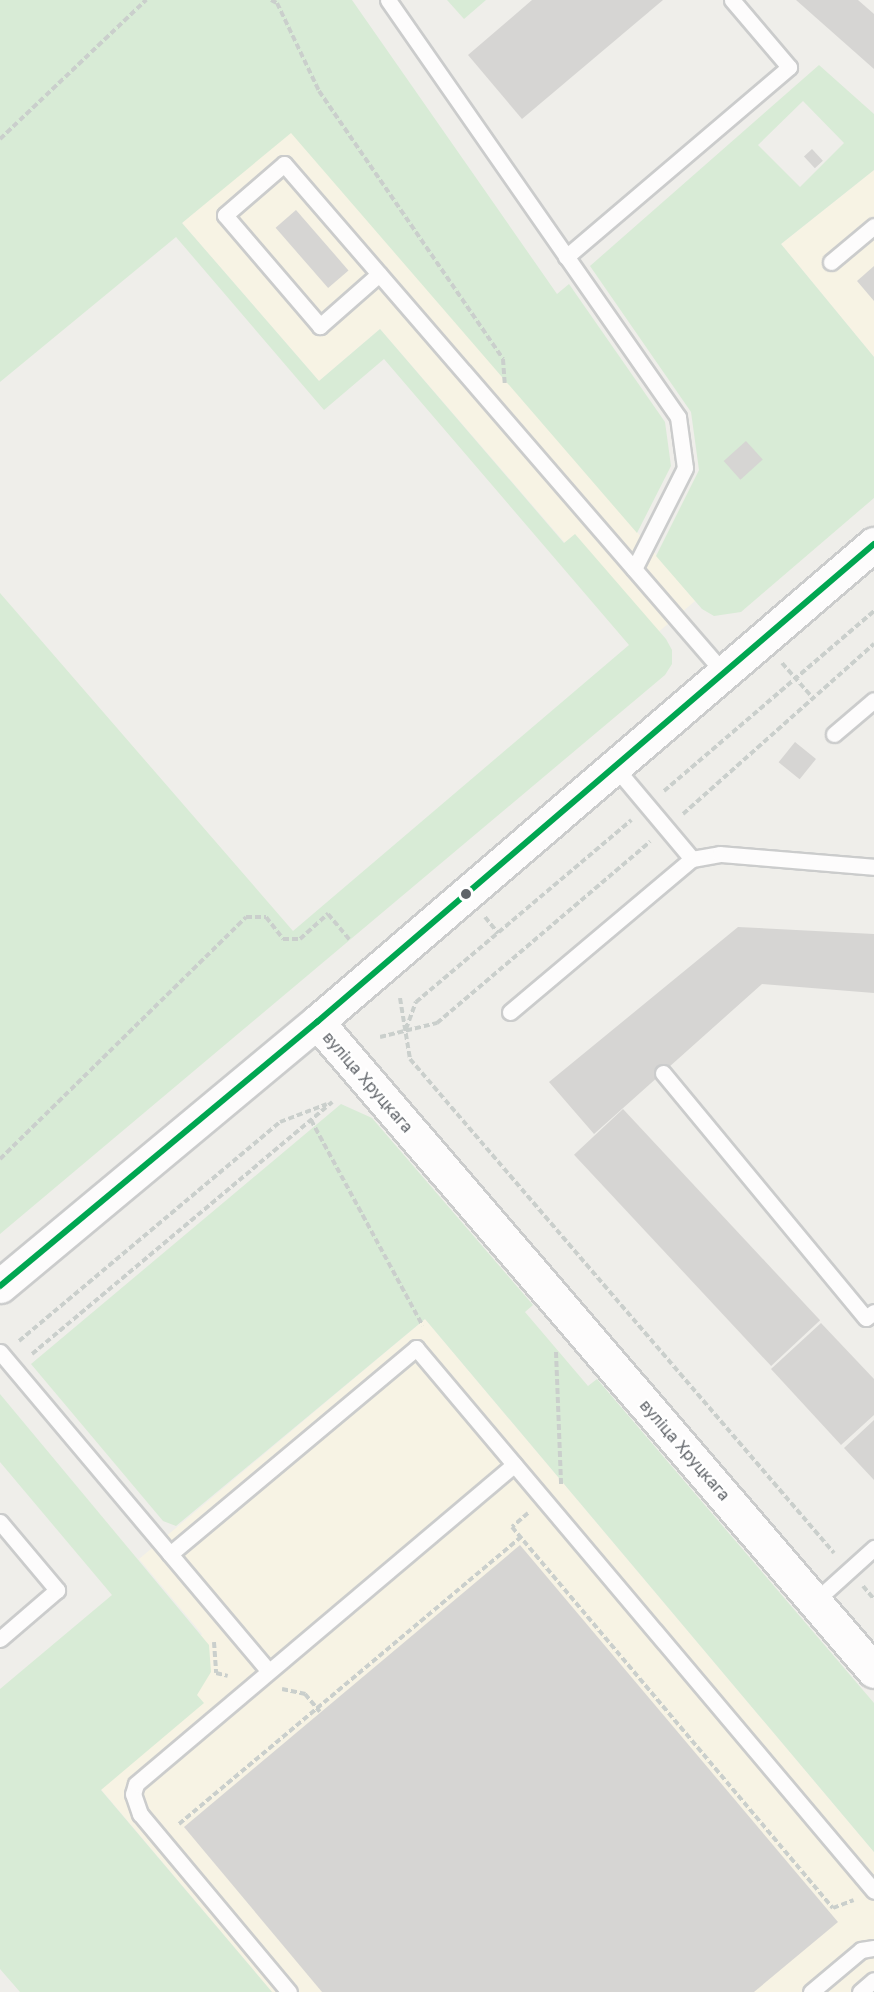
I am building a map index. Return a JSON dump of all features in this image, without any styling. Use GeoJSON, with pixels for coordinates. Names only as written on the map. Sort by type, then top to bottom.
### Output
{"type":"FeatureCollection","features":[{"type":"Feature","properties":{"kind":"main road","name":"вуліца Хруцкага"},"geometry":{"type":"LineString","coordinates":[[874,544],[317,1022],[874,1671]]}},
{"type":"Feature","properties":{"kind":"main road"},"geometry":{"type":"LineString","coordinates":[[0,1286],[317,1022]]}},
{"type":"Feature","properties":{"kind":"lane"},"geometry":{"type":"LineString","coordinates":[[388,0],[678,417],[685,468],[634,569]]}},
{"type":"Feature","properties":{"kind":"lane"},"geometry":{"type":"LineString","coordinates":[[566,256],[789,67],[732,0]]}},
{"type":"Feature","properties":{"kind":"lane"},"geometry":{"type":"LineString","coordinates":[[379,274],[320,326],[225,215],[284,164],[724,673]]}},
{"type":"Feature","properties":{"kind":"lane"},"geometry":{"type":"LineString","coordinates":[[831,262],[874,226]]}},
{"type":"Feature","properties":{"kind":"lane"},"geometry":{"type":"LineString","coordinates":[[834,734],[874,699]]}},
{"type":"Feature","properties":{"kind":"lane"},"geometry":{"type":"LineString","coordinates":[[614,766],[692,859]]}},
{"type":"Feature","properties":{"kind":"lane"},"geometry":{"type":"LineString","coordinates":[[510,1012],[692,859],[720,854],[874,867]]}},
{"type":"Feature","properties":{"kind":"lane"},"geometry":{"type":"LineString","coordinates":[[663,1073],[866,1318],[874,1312]]}},
{"type":"Feature","properties":{"kind":"lane"},"geometry":{"type":"LineString","coordinates":[[170,1554],[416,1348],[874,1891]]}},
{"type":"Feature","properties":{"kind":"lane"},"geometry":{"type":"LineString","coordinates":[[1,1354],[268,1670]]}},
{"type":"Feature","properties":{"kind":"lane"},"geometry":{"type":"LineString","coordinates":[[289,1992],[140,1814],[133,1794],[143,1776],[514,1464]]}},
{"type":"Feature","properties":{"kind":"lane"},"geometry":{"type":"LineString","coordinates":[[0,1522],[57,1590],[0,1639]]}},
{"type":"Feature","properties":{"kind":"lane"},"geometry":{"type":"LineString","coordinates":[[814,1602],[874,1548]]}},
{"type":"Feature","properties":{"kind":"lane"},"geometry":{"type":"LineString","coordinates":[[811,1992],[861,1950],[874,1948]]}},
{"type":"Feature","properties":{"kind":"lane"},"geometry":{"type":"LineString","coordinates":[[860,1992],[874,1980]]}},
{"type":"Feature","properties":{"kind":"path"},"geometry":{"type":"LineString","coordinates":[[0,139],[146,0]]}},
{"type":"Feature","properties":{"kind":"path"},"geometry":{"type":"LineString","coordinates":[[271,0],[277,3],[320,91],[503,359],[509,424]]}},
{"type":"Feature","properties":{"kind":"path"},"geometry":{"type":"LineString","coordinates":[[380,1037],[437,1023],[667,828],[874,644]]}},
{"type":"Feature","properties":{"kind":"path"},"geometry":{"type":"LineString","coordinates":[[0,1159],[246,917],[266,917],[284,939],[300,939],[328,914],[350,940]]}},
{"type":"Feature","properties":{"kind":"path"},"geometry":{"type":"LineString","coordinates":[[400,998],[410,1059],[874,1599]]}},
{"type":"Feature","properties":{"kind":"path"},"geometry":{"type":"LineString","coordinates":[[1,1354],[280,1122],[332,1102],[14,1369]]}},
{"type":"Feature","properties":{"kind":"path"},"geometry":{"type":"LineString","coordinates":[[556,1350],[559,1487]]}},
{"type":"Feature","properties":{"kind":"path"},"geometry":{"type":"LineString","coordinates":[[512,1527],[833,1908]]}},
{"type":"Feature","properties":{"kind":"path"},"geometry":{"type":"LineString","coordinates":[[176,1827],[521,1537]]}},
{"type":"Feature","properties":{"kind":"shaded area"},"geometry":{"type":"Polygon","coordinates":[[[296,125],[695,601],[649,640],[380,329],[319,381],[182,223],[296,125]]]}},
{"type":"Feature","properties":{"kind":"shaded area"},"geometry":{"type":"Polygon","coordinates":[[[874,170],[874,357],[781,244],[874,170]]]}},
{"type":"Feature","properties":{"kind":"shaded area"},"geometry":{"type":"Polygon","coordinates":[[[425,1319],[874,1852],[874,1992],[272,1992],[94,1781],[202,1634],[139,1559],[425,1319]]]}},
{"type":"Feature","properties":{"kind":"green space"},"geometry":{"type":"Polygon","coordinates":[[[0,0],[352,0],[557,294],[569,284],[665,422],[671,466],[637,533],[291,133],[182,223],[319,381],[380,329],[564,543],[575,534],[666,639],[672,650],[672,664],[665,675],[0,1234],[0,593],[293,931],[629,645],[384,359],[324,410],[176,237],[0,382],[0,0]]]}},
{"type":"Feature","properties":{"kind":"green space"},"geometry":{"type":"Polygon","coordinates":[[[447,0],[486,0],[464,19],[447,0]]]}},
{"type":"Feature","properties":{"kind":"green space"},"geometry":{"type":"Polygon","coordinates":[[[819,65],[874,114],[874,170],[781,244],[874,357],[874,498],[741,612],[714,616],[702,609],[656,556],[699,470],[691,412],[590,266],[819,65]],[[803,101],[758,145],[800,187],[844,143],[803,101]]]}},
{"type":"Feature","properties":{"kind":"green space"},"geometry":{"type":"Polygon","coordinates":[[[341,1104],[372,1118],[533,1305],[525,1312],[588,1386],[597,1379],[874,1703],[874,1852],[425,1319],[176,1526],[163,1521],[31,1364],[341,1104]]]}},
{"type":"Feature","properties":{"kind":"green space"},"geometry":{"type":"Polygon","coordinates":[[[0,1394],[209,1645],[211,1672],[197,1695],[204,1703],[101,1790],[272,1992],[20,1992],[0,1969],[0,1689],[112,1595],[0,1462],[0,1394]]]}},
{"type":"Feature","properties":{"kind":"building"},"geometry":{"type":"Polygon","coordinates":[[[532,0],[663,0],[522,119],[468,55],[532,0]]]}},
{"type":"Feature","properties":{"kind":"building"},"geometry":{"type":"Polygon","coordinates":[[[796,0],[858,0],[874,14],[874,69],[796,0]]]}},
{"type":"Feature","properties":{"kind":"building"},"geometry":{"type":"Polygon","coordinates":[[[812,149],[823,161],[815,168],[804,157],[812,149]]]}},
{"type":"Feature","properties":{"kind":"building"},"geometry":{"type":"Polygon","coordinates":[[[296,210],[348,270],[328,288],[276,228],[296,210]]]}},
{"type":"Feature","properties":{"kind":"building"},"geometry":{"type":"Polygon","coordinates":[[[874,266],[874,301],[857,281],[874,266]]]}},
{"type":"Feature","properties":{"kind":"building"},"geometry":{"type":"Polygon","coordinates":[[[746,441],[763,460],[740,480],[724,461],[746,441]]]}},
{"type":"Feature","properties":{"kind":"building"},"geometry":{"type":"Polygon","coordinates":[[[795,742],[816,759],[800,779],[779,762],[795,742]]]}},
{"type":"Feature","properties":{"kind":"building"},"geometry":{"type":"Polygon","coordinates":[[[738,927],[874,934],[874,993],[762,984],[594,1134],[549,1082],[738,927]]]}},
{"type":"Feature","properties":{"kind":"building"},"geometry":{"type":"Polygon","coordinates":[[[623,1109],[820,1320],[771,1366],[574,1155],[623,1109]]]}},
{"type":"Feature","properties":{"kind":"building"},"geometry":{"type":"Polygon","coordinates":[[[821,1323],[874,1379],[874,1415],[841,1445],[771,1369],[821,1323]]]}},
{"type":"Feature","properties":{"kind":"building"},"geometry":{"type":"Polygon","coordinates":[[[874,1420],[874,1480],[844,1448],[874,1420]]]}},
{"type":"Feature","properties":{"kind":"building"},"geometry":{"type":"Polygon","coordinates":[[[520,1545],[838,1922],[754,1992],[322,1992],[184,1827],[520,1545]]]}},
{"type":"Feature","properties":{"kind":"transit line"},"geometry":{"type":"LineString","coordinates":[[0,1286],[317,1022],[874,544]]}}]}
